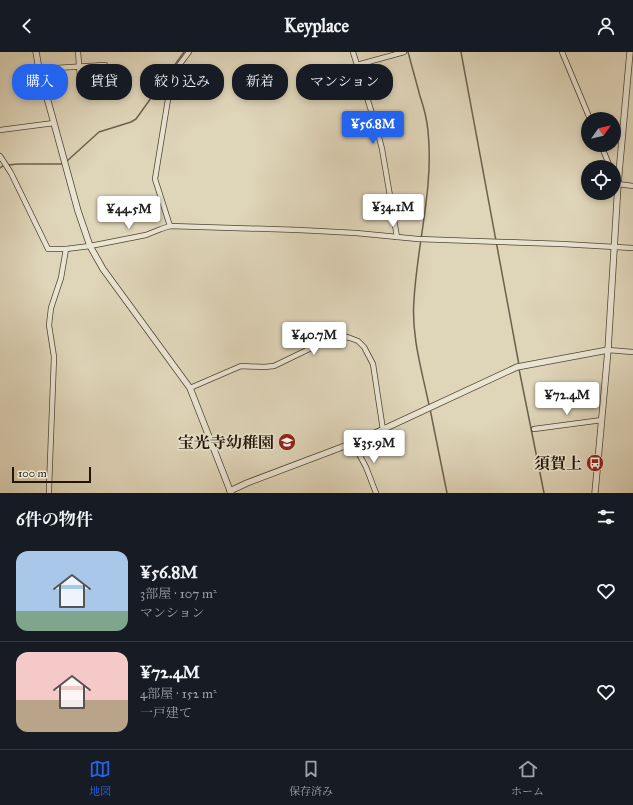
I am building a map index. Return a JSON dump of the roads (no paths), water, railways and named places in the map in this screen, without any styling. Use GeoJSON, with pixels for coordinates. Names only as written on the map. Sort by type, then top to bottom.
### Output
{"type":"FeatureCollection","features":[{"type":"Feature","properties":{"kind":"street"},"geometry":{"type":"LineString","coordinates":[[36,52],[38,64]]}},
{"type":"Feature","properties":{"kind":"street"},"geometry":{"type":"LineString","coordinates":[[78,52],[79,64]]}},
{"type":"Feature","properties":{"kind":"street"},"geometry":{"type":"LineString","coordinates":[[170,226],[156,179],[171,81],[174,72],[189,52]]}},
{"type":"Feature","properties":{"kind":"street"},"geometry":{"type":"LineString","coordinates":[[353,52],[357,64]]}},
{"type":"Feature","properties":{"kind":"street"},"geometry":{"type":"LineString","coordinates":[[361,64],[404,52]]}},
{"type":"Feature","properties":{"kind":"street"},"geometry":{"type":"LineString","coordinates":[[562,52],[587,112]]}},
{"type":"Feature","properties":{"kind":"street"},"geometry":{"type":"LineString","coordinates":[[620,160],[630,52]]}},
{"type":"Feature","properties":{"kind":"street"},"geometry":{"type":"LineString","coordinates":[[48,100],[78,211],[90,246],[103,269],[190,388],[215,451],[228,492],[247,483],[353,443],[517,367],[608,350],[633,352]]}},
{"type":"Feature","properties":{"kind":"street"},"geometry":{"type":"LineString","coordinates":[[367,100],[382,149],[397,237]]}},
{"type":"Feature","properties":{"kind":"street"},"geometry":{"type":"LineString","coordinates":[[0,130],[54,123]]}},
{"type":"Feature","properties":{"kind":"street"},"geometry":{"type":"LineString","coordinates":[[0,156],[11,173],[48,249],[66,249],[90,246],[146,235],[170,226],[356,232],[418,239],[633,248]]}},
{"type":"Feature","properties":{"kind":"street"},"geometry":{"type":"LineString","coordinates":[[621,184],[633,186]]}},
{"type":"Feature","properties":{"kind":"street"},"geometry":{"type":"LineString","coordinates":[[595,493],[608,350],[617,200]]}},
{"type":"Feature","properties":{"kind":"street"},"geometry":{"type":"LineString","coordinates":[[49,493],[54,356],[49,325],[51,308],[61,278],[66,249]]}},
{"type":"Feature","properties":{"kind":"street"},"geometry":{"type":"LineString","coordinates":[[190,388],[241,366],[274,366],[334,337],[343,336],[358,341],[364,347],[373,364],[383,430]]}},
{"type":"Feature","properties":{"kind":"street"},"geometry":{"type":"LineString","coordinates":[[534,429],[602,420]]}},
{"type":"Feature","properties":{"kind":"street"},"geometry":{"type":"LineString","coordinates":[[358,433],[362,439]]}},
{"type":"Feature","properties":{"kind":"street"},"geometry":{"type":"LineString","coordinates":[[353,443],[366,467],[376,493]]}},
{"type":"Feature","properties":{"kind":"waterway"},"geometry":{"type":"LineString","coordinates":[[67,161],[99,132],[136,119],[184,52]]}},
{"type":"Feature","properties":{"kind":"waterway"},"geometry":{"type":"LineString","coordinates":[[408,52],[425,114],[428,131],[429,174],[413,313],[418,353],[429,405]]}},
{"type":"Feature","properties":{"kind":"waterway"},"geometry":{"type":"LineString","coordinates":[[461,52],[519,365]]}},
{"type":"Feature","properties":{"kind":"waterway"},"geometry":{"type":"LineString","coordinates":[[8,165],[62,164]]}},
{"type":"Feature","properties":{"kind":"waterway"},"geometry":{"type":"LineString","coordinates":[[0,168],[4,165]]}},
{"type":"Feature","properties":{"kind":"waterway"},"geometry":{"type":"LineString","coordinates":[[519,369],[544,493]]}},
{"type":"Feature","properties":{"kind":"waterway"},"geometry":{"type":"LineString","coordinates":[[430,409],[447,493]]}},
{"type":"Feature","properties":{"kind":"place","name":"宝光寺幼稚園"},"geometry":{"type":"Point","coordinates":[287,442]}},
{"type":"Feature","properties":{"kind":"place","name":"須賀上"},"geometry":{"type":"Point","coordinates":[595,463]}}]}
